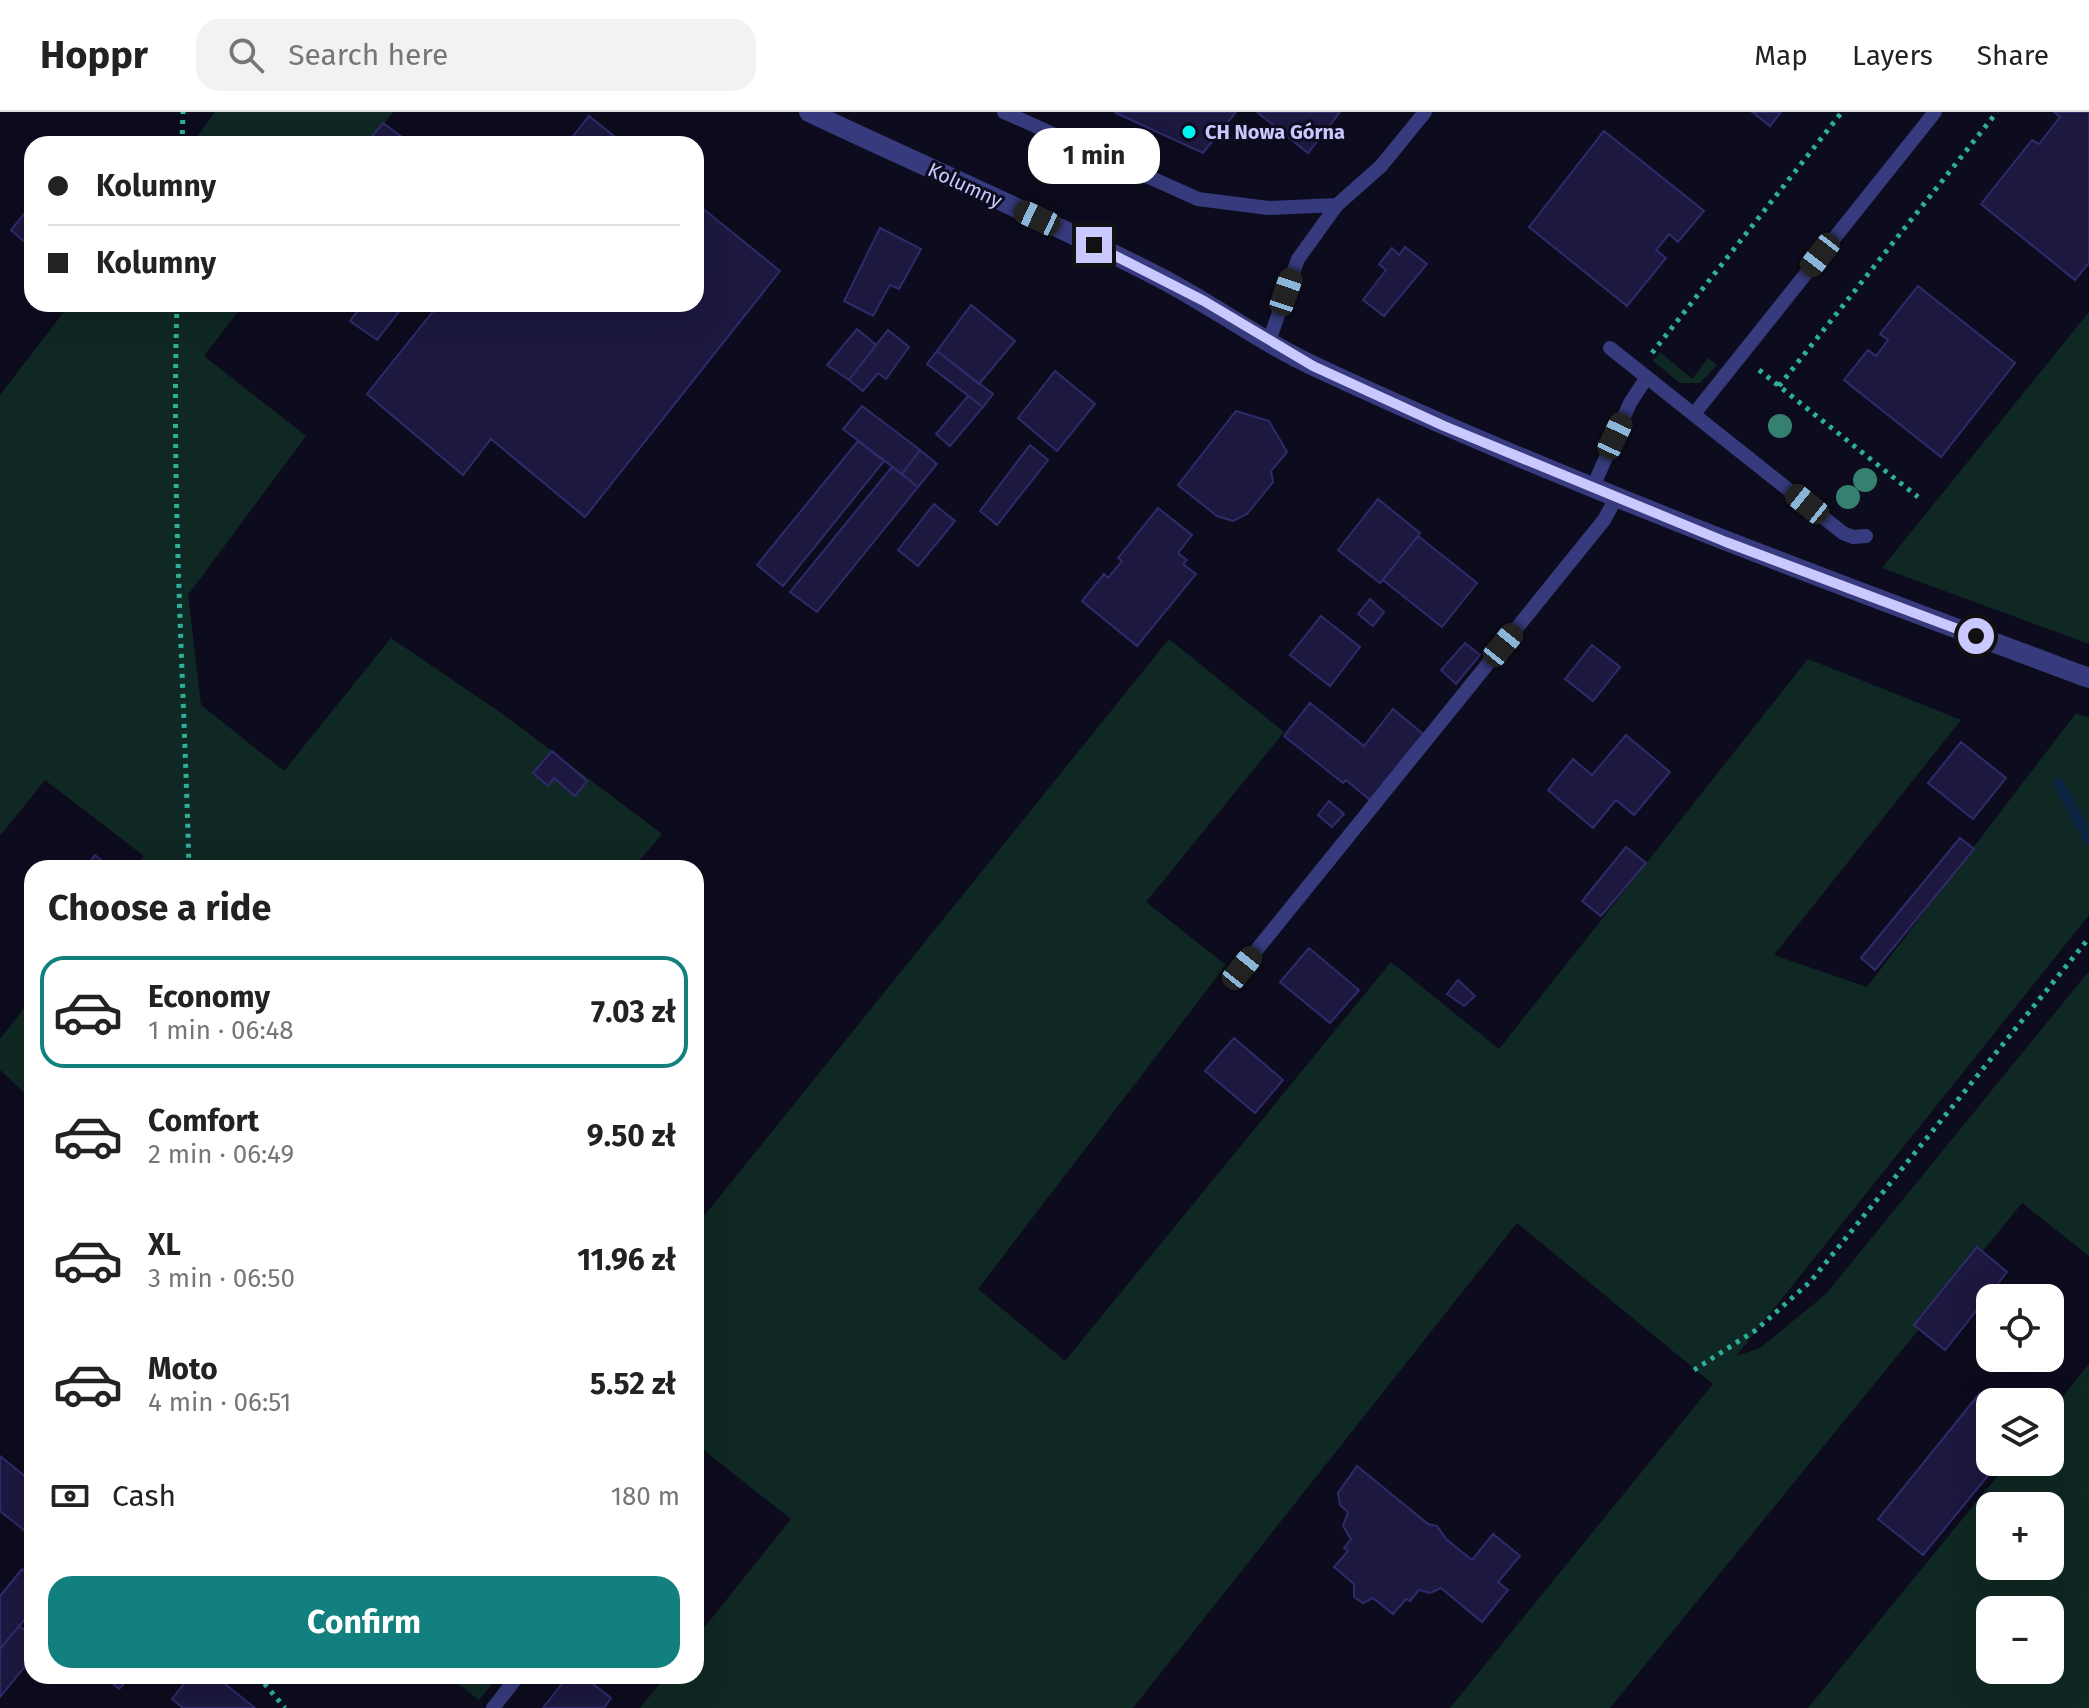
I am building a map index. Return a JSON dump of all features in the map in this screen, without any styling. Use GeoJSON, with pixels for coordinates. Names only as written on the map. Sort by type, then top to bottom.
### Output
{"type":"FeatureCollection","features":[{"type":"Feature","properties":{"kind":"street","name":"Kolumny"},"geometry":{"type":"LineString","coordinates":[[809,112],[1122,258],[1204,301],[1313,366],[1592,489],[1779,563],[2089,678]]}},
{"type":"Feature","properties":{"kind":"lane"},"geometry":{"type":"LineString","coordinates":[[1004,112],[1198,199],[1268,208],[1337,205]]}},
{"type":"Feature","properties":{"kind":"lane"},"geometry":{"type":"LineString","coordinates":[[1269,341],[1298,259],[1337,205],[1381,166],[1425,112]]}},
{"type":"Feature","properties":{"kind":"lane"},"geometry":{"type":"LineString","coordinates":[[1694,414],[1935,112]]}},
{"type":"Feature","properties":{"kind":"lane"},"geometry":{"type":"LineString","coordinates":[[1610,348],[1843,533],[1853,537],[1866,536]]}},
{"type":"Feature","properties":{"kind":"lane"},"geometry":{"type":"LineString","coordinates":[[1592,489],[1643,374]]}},
{"type":"Feature","properties":{"kind":"lane"},"geometry":{"type":"LineString","coordinates":[[1242,968],[1604,520],[1616,498]]}},
{"type":"Feature","properties":{"kind":"lane"},"geometry":{"type":"LineString","coordinates":[[493,1708],[512,1684]]}},
{"type":"Feature","properties":{"kind":"path"},"geometry":{"type":"LineString","coordinates":[[182,136],[183,112]]}},
{"type":"Feature","properties":{"kind":"path"},"geometry":{"type":"LineString","coordinates":[[1643,374],[1842,112]]}},
{"type":"Feature","properties":{"kind":"path"},"geometry":{"type":"LineString","coordinates":[[1779,386],[1997,112]]}},
{"type":"Feature","properties":{"kind":"path"},"geometry":{"type":"LineString","coordinates":[[177,312],[174,388],[177,606],[189,860]]}},
{"type":"Feature","properties":{"kind":"path"},"geometry":{"type":"LineString","coordinates":[[1741,356],[1918,497]]}},
{"type":"Feature","properties":{"kind":"path"},"geometry":{"type":"LineString","coordinates":[[1694,1370],[1756,1330],[1811,1281],[2089,938]]}},
{"type":"Feature","properties":{"kind":"path"},"geometry":{"type":"LineString","coordinates":[[265,1684],[285,1708]]}},
{"type":"Feature","properties":{"kind":"green space"},"geometry":{"type":"Polygon","coordinates":[[[215,112],[393,112],[374,136],[198,136],[215,112]]]}},
{"type":"Feature","properties":{"kind":"green space"},"geometry":{"type":"Polygon","coordinates":[[[64,312],[238,312],[204,356],[306,436],[188,595],[201,705],[284,771],[391,638],[504,715],[662,834],[640,860],[141,860],[144,856],[45,780],[0,836],[0,395],[64,312]]]}},
{"type":"Feature","properties":{"kind":"green space"},"geometry":{"type":"Polygon","coordinates":[[[2089,312],[2089,644],[1882,568],[2089,312]]]}},
{"type":"Feature","properties":{"kind":"green space"},"geometry":{"type":"Polygon","coordinates":[[[1660,352],[1692,379],[1708,358],[1717,365],[1700,383],[1680,383],[1653,361],[1660,352]]]}},
{"type":"Feature","properties":{"kind":"green space"},"geometry":{"type":"Polygon","coordinates":[[[1169,639],[1284,732],[1146,902],[1226,965],[978,1289],[1065,1361],[1391,962],[1499,1049],[1808,659],[1961,720],[1774,955],[1867,987],[2076,713],[2089,718],[2089,915],[1736,1356],[1760,1348],[1826,1294],[2089,971],[2089,1256],[2022,1203],[1610,1708],[1450,1708],[1713,1384],[1517,1223],[1133,1708],[640,1708],[660,1684],[704,1684],[704,1628],[791,1519],[704,1450],[704,1216],[1169,639]]]}},
{"type":"Feature","properties":{"kind":"green space"},"geometry":{"type":"Polygon","coordinates":[[[24,1008],[24,1092],[0,1070],[0,1039],[24,1008]]]}},
{"type":"Feature","properties":{"kind":"green space"},"geometry":{"type":"Polygon","coordinates":[[[2089,1364],[2089,1708],[1808,1708],[1976,1502],[1976,1580],[2064,1580],[2064,1492],[1984,1492],[1998,1476],[2064,1476],[2064,1395],[2089,1364]]]}},
{"type":"Feature","properties":{"kind":"green space"},"geometry":{"type":"Polygon","coordinates":[[[458,1684],[492,1684],[479,1700],[458,1684]]]}},
{"type":"Feature","properties":{"kind":"building","name":"CH Nowa Górna"},"geometry":{"type":"Polygon","coordinates":[[[1114,112],[1236,112],[1203,153],[1114,112]]]}},
{"type":"Feature","properties":{"kind":"building"},"geometry":{"type":"Polygon","coordinates":[[[1257,112],[1340,112],[1308,153],[1257,112]]]}},
{"type":"Feature","properties":{"kind":"building"},"geometry":{"type":"Polygon","coordinates":[[[1752,112],[1781,112],[1770,126],[1752,112]]]}},
{"type":"Feature","properties":{"kind":"building"},"geometry":{"type":"Polygon","coordinates":[[[2054,112],[2089,112],[2089,263],[2075,280],[1981,204],[2032,140],[2039,144],[2060,117],[2054,112]]]}},
{"type":"Feature","properties":{"kind":"building"},"geometry":{"type":"Polygon","coordinates":[[[589,116],[614,136],[573,136],[589,116]]]}},
{"type":"Feature","properties":{"kind":"building"},"geometry":{"type":"Polygon","coordinates":[[[383,123],[400,136],[372,136],[383,123]]]}},
{"type":"Feature","properties":{"kind":"building"},"geometry":{"type":"Polygon","coordinates":[[[1604,131],[1704,211],[1678,242],[1669,234],[1656,250],[1666,258],[1627,306],[1529,227],[1604,131]]]}},
{"type":"Feature","properties":{"kind":"building"},"geometry":{"type":"Polygon","coordinates":[[[704,209],[780,271],[585,517],[491,439],[463,475],[367,394],[433,312],[704,312],[704,209]]]}},
{"type":"Feature","properties":{"kind":"building"},"geometry":{"type":"Polygon","coordinates":[[[24,214],[24,241],[11,230],[24,214]]]}},
{"type":"Feature","properties":{"kind":"building"},"geometry":{"type":"Polygon","coordinates":[[[880,228],[921,249],[899,289],[890,285],[873,316],[844,301],[880,228]]]}},
{"type":"Feature","properties":{"kind":"building"},"geometry":{"type":"Polygon","coordinates":[[[1405,247],[1427,264],[1384,316],[1363,300],[1386,270],[1379,264],[1392,248],[1399,255],[1405,247]]]}},
{"type":"Feature","properties":{"kind":"building"},"geometry":{"type":"Polygon","coordinates":[[[1918,286],[2015,363],[1941,457],[1844,380],[1868,350],[1876,356],[1888,340],[1880,334],[1918,286]]]}},
{"type":"Feature","properties":{"kind":"building"},"geometry":{"type":"Polygon","coordinates":[[[971,305],[1015,341],[979,384],[937,351],[971,305]]]}},
{"type":"Feature","properties":{"kind":"building"},"geometry":{"type":"Polygon","coordinates":[[[357,312],[399,312],[377,340],[350,321],[357,312]]]}},
{"type":"Feature","properties":{"kind":"building"},"geometry":{"type":"Polygon","coordinates":[[[857,329],[876,345],[849,380],[827,365],[857,329]]]}},
{"type":"Feature","properties":{"kind":"building"},"geometry":{"type":"Polygon","coordinates":[[[888,330],[909,347],[886,379],[878,373],[863,391],[849,380],[888,330]]]}},
{"type":"Feature","properties":{"kind":"building"},"geometry":{"type":"Polygon","coordinates":[[[937,351],[993,394],[983,407],[927,364],[937,351]]]}},
{"type":"Feature","properties":{"kind":"building"},"geometry":{"type":"Polygon","coordinates":[[[1055,371],[1095,404],[1057,451],[1018,418],[1055,371]]]}},
{"type":"Feature","properties":{"kind":"building"},"geometry":{"type":"Polygon","coordinates":[[[968,396],[983,407],[950,446],[936,434],[968,396]]]}},
{"type":"Feature","properties":{"kind":"building"},"geometry":{"type":"Polygon","coordinates":[[[862,406],[920,450],[902,474],[843,429],[862,406]]]}},
{"type":"Feature","properties":{"kind":"building"},"geometry":{"type":"Polygon","coordinates":[[[1236,411],[1269,421],[1287,452],[1271,471],[1273,482],[1247,514],[1233,521],[1217,516],[1178,485],[1236,411]]]}},
{"type":"Feature","properties":{"kind":"building"},"geometry":{"type":"Polygon","coordinates":[[[858,441],[884,461],[783,586],[757,565],[858,441]]]}},
{"type":"Feature","properties":{"kind":"building"},"geometry":{"type":"Polygon","coordinates":[[[1030,445],[1048,460],[997,525],[980,511],[1030,445]]]}},
{"type":"Feature","properties":{"kind":"building"},"geometry":{"type":"Polygon","coordinates":[[[920,450],[937,464],[918,487],[902,474],[920,450]]]}},
{"type":"Feature","properties":{"kind":"building"},"geometry":{"type":"Polygon","coordinates":[[[892,467],[918,487],[817,612],[790,592],[892,467]]]}},
{"type":"Feature","properties":{"kind":"building"},"geometry":{"type":"Polygon","coordinates":[[[1378,499],[1420,533],[1380,583],[1338,550],[1378,499]]]}},
{"type":"Feature","properties":{"kind":"building"},"geometry":{"type":"Polygon","coordinates":[[[934,504],[955,521],[918,566],[898,550],[934,504]]]}},
{"type":"Feature","properties":{"kind":"building"},"geometry":{"type":"Polygon","coordinates":[[[1158,508],[1192,535],[1178,553],[1187,560],[1183,564],[1196,574],[1137,646],[1082,601],[1104,574],[1108,578],[1122,561],[1118,558],[1158,508]]]}},
{"type":"Feature","properties":{"kind":"building"},"geometry":{"type":"Polygon","coordinates":[[[1418,536],[1477,583],[1442,627],[1383,580],[1418,536]]]}},
{"type":"Feature","properties":{"kind":"building"},"geometry":{"type":"Polygon","coordinates":[[[1370,599],[1384,612],[1373,626],[1358,614],[1370,599]]]}},
{"type":"Feature","properties":{"kind":"building"},"geometry":{"type":"Polygon","coordinates":[[[1321,616],[1360,647],[1330,686],[1290,655],[1321,616]]]}},
{"type":"Feature","properties":{"kind":"building"},"geometry":{"type":"Polygon","coordinates":[[[1465,643],[1480,655],[1456,684],[1441,670],[1465,643]]]}},
{"type":"Feature","properties":{"kind":"building"},"geometry":{"type":"Polygon","coordinates":[[[1592,645],[1620,667],[1593,701],[1565,679],[1592,645]]]}},
{"type":"Feature","properties":{"kind":"building"},"geometry":{"type":"Polygon","coordinates":[[[1310,703],[1364,746],[1393,709],[1423,734],[1370,800],[1346,780],[1343,783],[1284,736],[1310,703]]]}},
{"type":"Feature","properties":{"kind":"building"},"geometry":{"type":"Polygon","coordinates":[[[1626,735],[1670,772],[1634,815],[1616,800],[1593,828],[1548,790],[1573,759],[1592,775],[1626,735]]]}},
{"type":"Feature","properties":{"kind":"building"},"geometry":{"type":"Polygon","coordinates":[[[1961,742],[2006,778],[1973,819],[1928,783],[1961,742]]]}},
{"type":"Feature","properties":{"kind":"building"},"geometry":{"type":"Polygon","coordinates":[[[552,751],[587,781],[575,796],[554,778],[548,786],[533,773],[552,751]]]}},
{"type":"Feature","properties":{"kind":"building"},"geometry":{"type":"Polygon","coordinates":[[[1329,801],[1344,814],[1332,827],[1318,815],[1329,801]]]}},
{"type":"Feature","properties":{"kind":"building"},"geometry":{"type":"Polygon","coordinates":[[[1960,838],[1974,849],[1875,970],[1861,958],[1960,838]]]}},
{"type":"Feature","properties":{"kind":"building"},"geometry":{"type":"Polygon","coordinates":[[[1626,847],[1646,863],[1601,916],[1582,901],[1626,847]]]}},
{"type":"Feature","properties":{"kind":"building"},"geometry":{"type":"Polygon","coordinates":[[[1309,948],[1359,990],[1330,1023],[1280,982],[1309,948]]]}},
{"type":"Feature","properties":{"kind":"building"},"geometry":{"type":"Polygon","coordinates":[[[1458,980],[1475,996],[1464,1006],[1447,994],[1458,980]]]}},
{"type":"Feature","properties":{"kind":"building"},"geometry":{"type":"Polygon","coordinates":[[[1234,1038],[1283,1080],[1255,1113],[1205,1071],[1234,1038]]]}},
{"type":"Feature","properties":{"kind":"building"},"geometry":{"type":"Polygon","coordinates":[[[1977,1247],[2007,1272],[1997,1284],[1976,1284],[1976,1311],[1945,1350],[1914,1325],[1977,1247]]]}},
{"type":"Feature","properties":{"kind":"building"},"geometry":{"type":"Polygon","coordinates":[[[1976,1398],[1976,1476],[1988,1476],[1923,1555],[1878,1519],[1976,1398]]]}},
{"type":"Feature","properties":{"kind":"building"},"geometry":{"type":"Polygon","coordinates":[[[0,1456],[24,1476],[24,1530],[0,1511],[0,1456]]]}},
{"type":"Feature","properties":{"kind":"building"},"geometry":{"type":"Polygon","coordinates":[[[1357,1466],[1428,1524],[1437,1526],[1446,1539],[1472,1560],[1493,1534],[1520,1556],[1498,1582],[1508,1590],[1482,1622],[1441,1588],[1430,1593],[1419,1590],[1393,1614],[1373,1598],[1363,1603],[1354,1597],[1354,1584],[1334,1567],[1348,1551],[1344,1548],[1351,1539],[1343,1526],[1348,1512],[1340,1505],[1338,1493],[1357,1466]]]}},
{"type":"Feature","properties":{"kind":"building"},"geometry":{"type":"Polygon","coordinates":[[[22,1569],[24,1571],[24,1620],[0,1649],[0,1596],[22,1569]]]}},
{"type":"Feature","properties":{"kind":"building"},"geometry":{"type":"Polygon","coordinates":[[[19,1626],[24,1630],[24,1668],[0,1697],[0,1649],[19,1626]]]}},
{"type":"Feature","properties":{"kind":"building"},"geometry":{"type":"Polygon","coordinates":[[[184,1684],[225,1684],[255,1708],[183,1708],[172,1699],[184,1684]]]}},
{"type":"Feature","properties":{"kind":"building"},"geometry":{"type":"Polygon","coordinates":[[[562,1684],[593,1684],[611,1698],[604,1708],[543,1708],[562,1684]]]}},
{"type":"Feature","properties":{"kind":"waterway"},"geometry":{"type":"LineString","coordinates":[[2059,784],[2089,840]]}},
{"type":"Feature","properties":{"kind":"place","name":"CH Nowa Górna"},"geometry":{"type":"Point","coordinates":[1189,132]}},
{"type":"Feature","properties":{"kind":"route"},"geometry":{"type":"LineString","coordinates":[[1094,245],[1204,301],[1313,366],[1444,426],[1726,542],[1976,636]]}}]}
